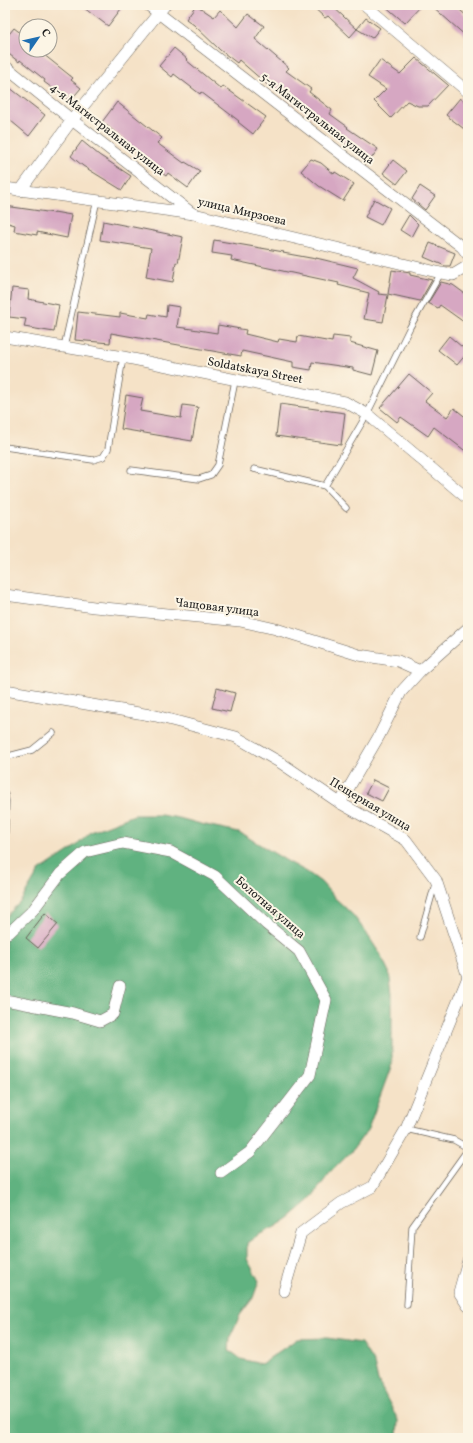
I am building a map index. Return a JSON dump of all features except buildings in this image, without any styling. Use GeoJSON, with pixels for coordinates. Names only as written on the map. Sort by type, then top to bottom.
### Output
{"type":"FeatureCollection","features":[{"type":"Feature","properties":{"kind":"street","name":"5-я Магистральная улица"},"geometry":{"type":"LineString","coordinates":[[148,5],[161,9],[462,247],[468,255]]}},
{"type":"Feature","properties":{"kind":"street"},"geometry":{"type":"LineString","coordinates":[[365,5],[468,92]]}},
{"type":"Feature","properties":{"kind":"street"},"geometry":{"type":"LineString","coordinates":[[20,191],[72,120],[161,9]]}},
{"type":"Feature","properties":{"kind":"street","name":"4-я Магистральная улица"},"geometry":{"type":"LineString","coordinates":[[5,66],[72,120],[194,214]]}},
{"type":"Feature","properties":{"kind":"street","name":"улица Мирзоева"},"geometry":{"type":"LineString","coordinates":[[5,188],[194,214],[441,273],[453,275],[468,266]]}},
{"type":"Feature","properties":{"kind":"street","name":"Soldatskaya Street"},"geometry":{"type":"LineString","coordinates":[[5,337],[123,357],[235,381],[345,402],[366,414],[468,499]]}},
{"type":"Feature","properties":{"kind":"street","name":"Чащовая улица"},"geometry":{"type":"LineString","coordinates":[[5,595],[94,608],[240,621],[276,628],[359,655],[398,661],[420,671]]}},
{"type":"Feature","properties":{"kind":"street"},"geometry":{"type":"LineString","coordinates":[[340,803],[379,736],[401,692],[420,671],[468,628]]}},
{"type":"Feature","properties":{"kind":"street","name":"Пещерная улица"},"geometry":{"type":"LineString","coordinates":[[5,690],[156,716],[236,737],[282,763],[340,803],[406,840],[436,880],[468,977],[406,1129],[372,1187],[341,1203],[301,1233],[284,1291]]}},
{"type":"Feature","properties":{"kind":"street","name":"Болотная улица"},"geometry":{"type":"LineString","coordinates":[[5,934],[10,932],[33,910],[60,874],[85,852],[123,843],[171,852],[215,876],[266,924],[299,951],[326,1000],[310,1075],[250,1152],[221,1173]]}},
{"type":"Feature","properties":{"kind":"street"},"geometry":{"type":"LineString","coordinates":[[5,1000],[73,1013],[100,1021],[113,1014],[120,986]]}},
{"type":"Feature","properties":{"kind":"street"},"geometry":{"type":"LineString","coordinates":[[468,1260],[459,1292],[468,1306]]}},
{"type":"Feature","properties":{"kind":"lane"},"geometry":{"type":"LineString","coordinates":[[64,347],[97,200]]}},
{"type":"Feature","properties":{"kind":"lane"},"geometry":{"type":"LineString","coordinates":[[325,486],[366,414],[410,327],[441,273]]}},
{"type":"Feature","properties":{"kind":"lane"},"geometry":{"type":"LineString","coordinates":[[5,447],[93,460],[103,457],[108,449],[123,357]]}},
{"type":"Feature","properties":{"kind":"lane"},"geometry":{"type":"LineString","coordinates":[[131,470],[199,479],[211,475],[218,464],[235,381]]}},
{"type":"Feature","properties":{"kind":"lane"},"geometry":{"type":"LineString","coordinates":[[254,469],[325,486],[346,508]]}},
{"type":"Feature","properties":{"kind":"lane"},"geometry":{"type":"LineString","coordinates":[[5,757],[32,750],[53,733]]}},
{"type":"Feature","properties":{"kind":"lane"},"geometry":{"type":"LineString","coordinates":[[5,795],[5,832]]}},
{"type":"Feature","properties":{"kind":"lane"},"geometry":{"type":"LineString","coordinates":[[420,937],[436,880]]}},
{"type":"Feature","properties":{"kind":"lane"},"geometry":{"type":"LineString","coordinates":[[406,1129],[454,1140],[468,1149],[412,1227],[407,1305]]}},
{"type":"Feature","properties":{"kind":"green space"},"geometry":{"type":"Polygon","coordinates":[[[134,815],[161,815],[239,832],[307,872],[321,882],[353,915],[380,954],[389,972],[392,994],[392,1064],[368,1129],[352,1151],[329,1174],[309,1201],[289,1218],[258,1235],[247,1243],[247,1259],[259,1281],[253,1298],[240,1315],[230,1337],[229,1350],[241,1359],[261,1364],[297,1339],[327,1338],[361,1343],[374,1363],[378,1381],[398,1420],[397,1438],[5,1438],[5,918],[21,901],[39,871],[75,847],[91,832],[134,815]]]}}]}
